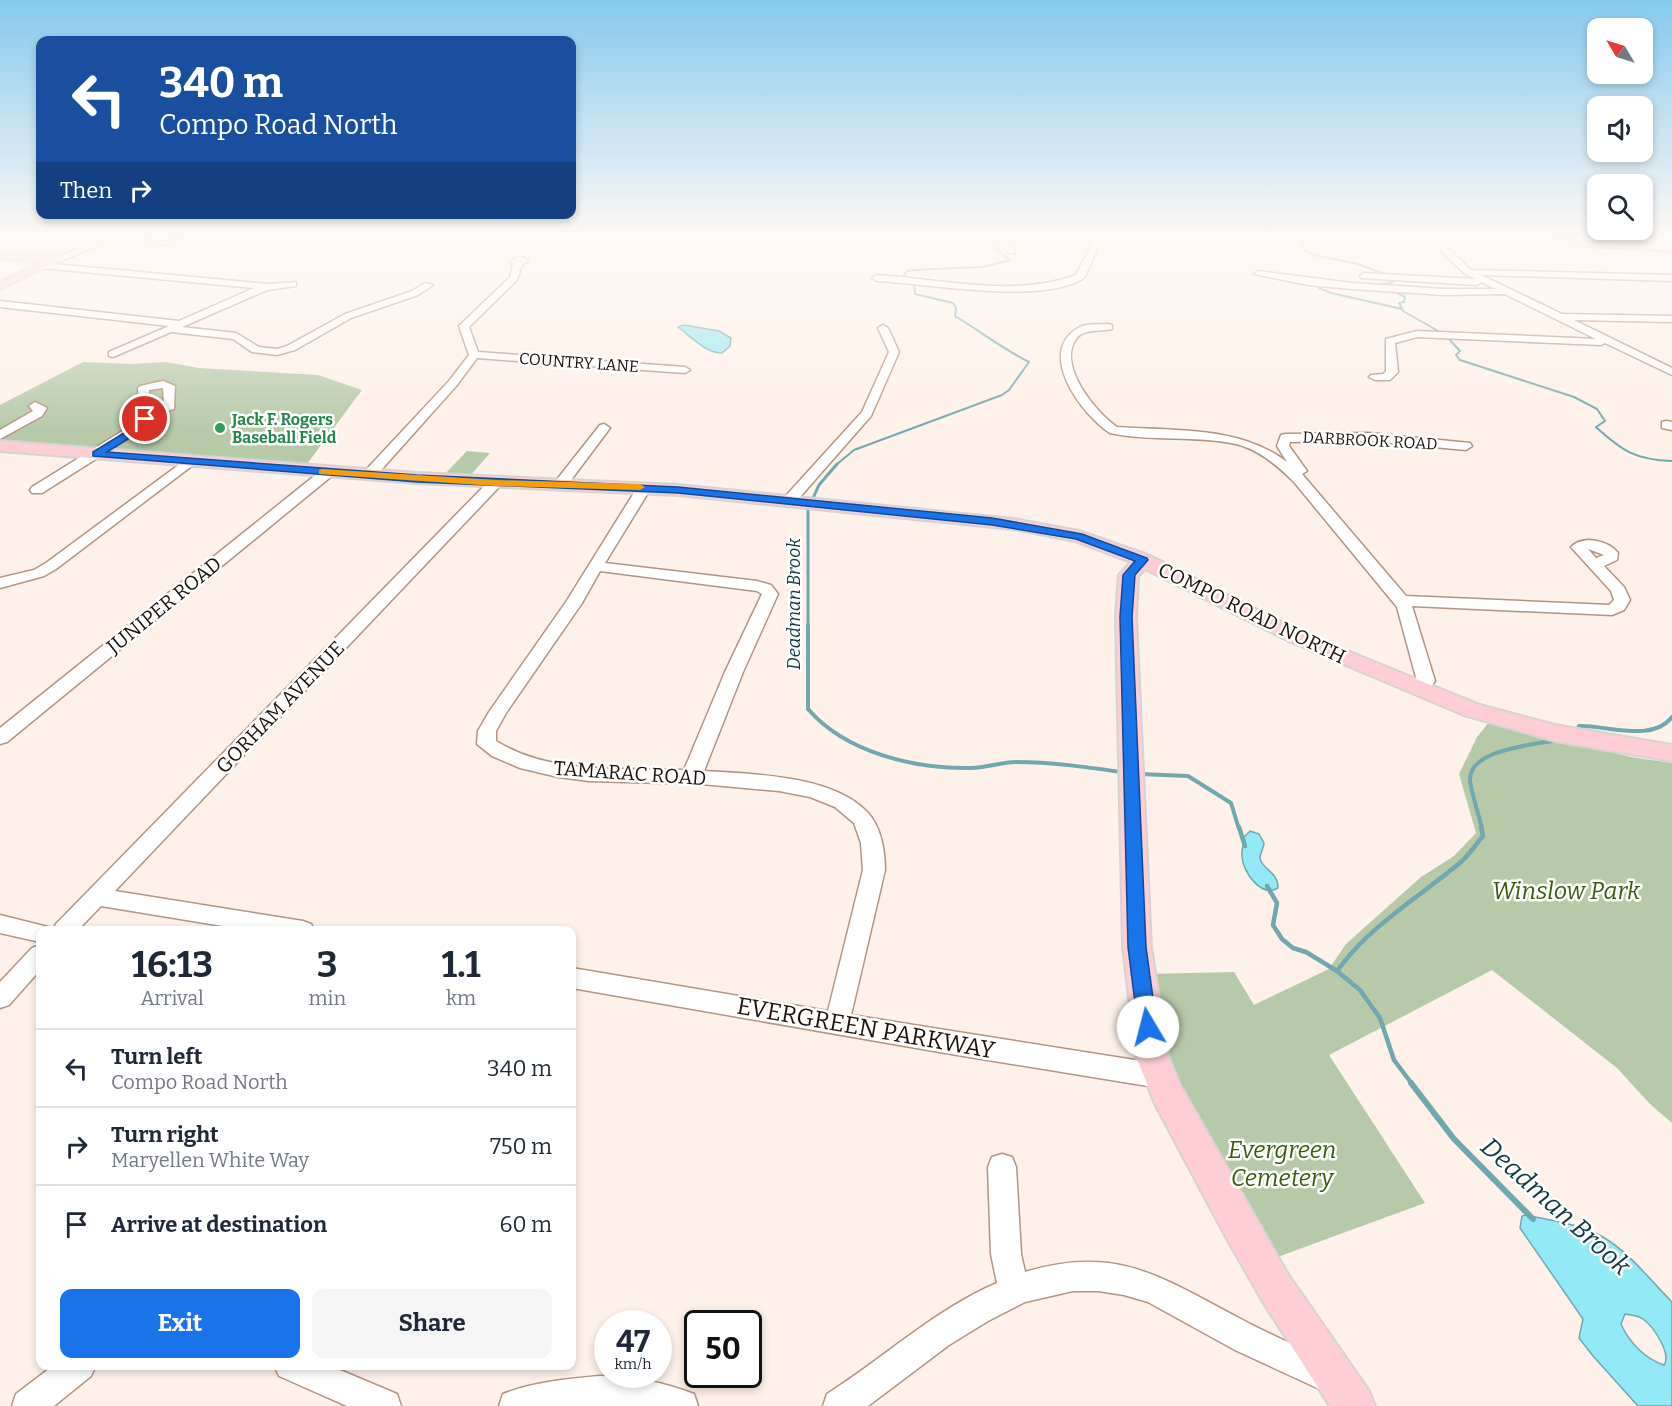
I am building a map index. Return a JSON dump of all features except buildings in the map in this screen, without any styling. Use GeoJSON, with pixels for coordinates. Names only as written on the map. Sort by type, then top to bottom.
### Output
{"type":"FeatureCollection","features":[{"type":"Feature","properties":{"kind":"main road","name":"COMPO ROAD NORTH"},"geometry":{"type":"LineString","coordinates":[[0,446],[369,475],[495,483],[644,488],[1033,527],[1093,540],[1143,560],[1276,628],[1472,710],[1527,726],[1672,753]]}},
{"type":"Feature","properties":{"kind":"main road"},"geometry":{"type":"LineString","coordinates":[[1143,560],[1131,570],[1127,590],[1137,947],[1152,1056],[1179,1116],[1271,1280],[1345,1394]]}},
{"type":"Feature","properties":{"kind":"street"},"geometry":{"type":"LineString","coordinates":[[113,354],[232,302]]}},
{"type":"Feature","properties":{"kind":"street"},"geometry":{"type":"LineString","coordinates":[[0,304],[236,336],[256,350],[277,352],[291,348],[348,316],[390,302]]}},
{"type":"Feature","properties":{"kind":"street"},"geometry":{"type":"LineString","coordinates":[[369,475],[392,453],[474,355],[464,326],[489,302]]}},
{"type":"Feature","properties":{"kind":"street"},"geometry":{"type":"LineString","coordinates":[[1526,302],[1672,372]]}},
{"type":"Feature","properties":{"kind":"street"},"geometry":{"type":"LineString","coordinates":[[1557,317],[1672,319]]}},
{"type":"Feature","properties":{"kind":"street","name":"DARBROOK ROAD"},"geometry":{"type":"LineString","coordinates":[[1108,327],[1091,327],[1076,332],[1072,335],[1067,354],[1071,378],[1093,413],[1105,426],[1122,432],[1242,442],[1282,463],[1299,479],[1405,607],[1426,681],[1420,690]]}},
{"type":"Feature","properties":{"kind":"street"},"geometry":{"type":"LineString","coordinates":[[801,503],[867,413],[894,352],[883,328]]}},
{"type":"Feature","properties":{"kind":"street"},"geometry":{"type":"LineString","coordinates":[[1375,377],[1386,378],[1392,372],[1390,341],[1417,334],[1606,341]]}},
{"type":"Feature","properties":{"kind":"street","name":"COUNTRY LANE"},"geometry":{"type":"LineString","coordinates":[[474,355],[685,370]]}},
{"type":"Feature","properties":{"kind":"street"},"geometry":{"type":"LineString","coordinates":[[0,435],[38,413],[41,408],[35,406]]}},
{"type":"Feature","properties":{"kind":"street"},"geometry":{"type":"LineString","coordinates":[[37,490],[136,430],[145,419],[145,413]]}},
{"type":"Feature","properties":{"kind":"street"},"geometry":{"type":"LineString","coordinates":[[560,485],[604,428]]}},
{"type":"Feature","properties":{"kind":"street","name":"DARBROOK ROAD"},"geometry":{"type":"LineString","coordinates":[[1299,479],[1300,471],[1282,443],[1286,438],[1368,437],[1466,446]]}},
{"type":"Feature","properties":{"kind":"street"},"geometry":{"type":"LineString","coordinates":[[0,584],[23,579],[45,570],[188,462]]}},
{"type":"Feature","properties":{"kind":"street","name":"JUNIPER ROAD"},"geometry":{"type":"LineString","coordinates":[[0,738],[328,472]]}},
{"type":"Feature","properties":{"kind":"street","name":"GORHAM AVENUE"},"geometry":{"type":"LineString","coordinates":[[68,926],[495,483]]}},
{"type":"Feature","properties":{"kind":"street","name":"TAMARAC ROAD"},"geometry":{"type":"LineString","coordinates":[[644,488],[574,603],[498,712],[487,731],[486,744],[500,754],[533,766],[601,775],[742,780],[816,792],[841,803],[860,816],[868,831],[875,858],[874,870],[837,1023]]}},
{"type":"Feature","properties":{"kind":"street"},"geometry":{"type":"LineString","coordinates":[[1401,601],[1612,610],[1622,600],[1618,590],[1594,564]]}},
{"type":"Feature","properties":{"kind":"street"},"geometry":{"type":"LineString","coordinates":[[595,566],[757,586],[765,588],[770,594],[734,672],[691,778]]}},
{"type":"Feature","properties":{"kind":"street"},"geometry":{"type":"LineString","coordinates":[[97,897],[278,926]]}},
{"type":"Feature","properties":{"kind":"street"},"geometry":{"type":"LineString","coordinates":[[0,924],[36,932]]}},
{"type":"Feature","properties":{"kind":"street"},"geometry":{"type":"LineString","coordinates":[[0,998],[36,959]]}},
{"type":"Feature","properties":{"kind":"street","name":"EVERGREEN PARKWAY"},"geometry":{"type":"LineString","coordinates":[[576,979],[1160,1076]]}},
{"type":"Feature","properties":{"kind":"street"},"geometry":{"type":"LineString","coordinates":[[1002,1167],[1006,1254],[1014,1290]]}},
{"type":"Feature","properties":{"kind":"street"},"geometry":{"type":"LineString","coordinates":[[839,1406],[878,1381],[940,1332],[1014,1290],[1052,1278],[1081,1275],[1110,1277],[1163,1294],[1345,1394]]}},
{"type":"Feature","properties":{"kind":"street"},"geometry":{"type":"LineString","coordinates":[[28,1406],[74,1370]]}},
{"type":"Feature","properties":{"kind":"street"},"geometry":{"type":"LineString","coordinates":[[302,1370],[385,1406]]}},
{"type":"Feature","properties":{"kind":"street"},"geometry":{"type":"LineString","coordinates":[[515,1406],[592,1391],[640,1394],[661,1398],[682,1406]]}},
{"type":"Feature","properties":{"kind":"green space"},"geometry":{"type":"Polygon","coordinates":[[[83,362],[132,364],[165,362],[199,368],[318,375],[362,390],[304,468],[0,442],[0,405],[83,362]]]}},
{"type":"Feature","properties":{"kind":"green space"},"geometry":{"type":"Polygon","coordinates":[[[467,451],[490,453],[470,476],[445,474],[467,451]]]}},
{"type":"Feature","properties":{"kind":"green space","name":"Winslow Park"},"geometry":{"type":"Polygon","coordinates":[[[1490,721],[1631,757],[1672,763],[1672,1123],[1650,1104],[1617,1068],[1492,970],[1329,1055],[1425,1203],[1272,1259],[1167,1070],[1147,974],[1234,972],[1254,1005],[1329,969],[1346,944],[1421,877],[1454,856],[1476,833],[1459,774],[1477,737],[1490,721]]]}},
{"type":"Feature","properties":{"kind":"water"},"geometry":{"type":"Polygon","coordinates":[[[684,325],[719,331],[731,338],[730,346],[722,353],[710,350],[678,327],[684,325]]]}},
{"type":"Feature","properties":{"kind":"water"},"geometry":{"type":"Polygon","coordinates":[[[1250,831],[1259,834],[1264,843],[1261,862],[1273,874],[1278,888],[1272,890],[1259,887],[1246,870],[1242,852],[1244,837],[1250,831]]]}},
{"type":"Feature","properties":{"kind":"water"},"geometry":{"type":"Polygon","coordinates":[[[1522,1216],[1566,1223],[1603,1237],[1631,1259],[1672,1302],[1672,1406],[1638,1406],[1593,1356],[1579,1338],[1583,1319],[1520,1228],[1522,1216]],[[1625,1314],[1621,1324],[1628,1337],[1644,1354],[1664,1365],[1666,1354],[1664,1347],[1652,1328],[1643,1319],[1625,1314]]]}},
{"type":"Feature","properties":{"kind":"waterway","name":"Deadman Brook"},"geometry":{"type":"LineString","coordinates":[[836,465],[854,450],[1002,395],[1009,390],[1029,362],[955,316],[956,308],[953,303],[947,302]]}},
{"type":"Feature","properties":{"kind":"waterway"},"geometry":{"type":"LineString","coordinates":[[1369,302],[1402,309]]}},
{"type":"Feature","properties":{"kind":"waterway"},"geometry":{"type":"LineString","coordinates":[[1402,309],[1399,303],[1404,302]]}},
{"type":"Feature","properties":{"kind":"waterway"},"geometry":{"type":"LineString","coordinates":[[1402,309],[1440,332]]}},
{"type":"Feature","properties":{"kind":"waterway"},"geometry":{"type":"LineString","coordinates":[[1447,337],[1460,351],[1456,355],[1460,360],[1574,397],[1597,409],[1605,421],[1596,427],[1622,448],[1649,459],[1672,461]]}},
{"type":"Feature","properties":{"kind":"waterway","name":"Deadman Brook"},"geometry":{"type":"LineString","coordinates":[[836,465],[819,485],[808,509],[808,709],[842,737],[883,755],[905,761],[949,768],[977,768],[1010,762],[1029,762],[1121,772]]}},
{"type":"Feature","properties":{"kind":"waterway"},"geometry":{"type":"LineString","coordinates":[[1578,731],[1579,726],[1641,731],[1663,725],[1672,717]]}},
{"type":"Feature","properties":{"kind":"waterway"},"geometry":{"type":"LineString","coordinates":[[1482,829],[1470,782],[1473,768],[1481,761],[1506,750],[1556,740]]}},
{"type":"Feature","properties":{"kind":"waterway","name":"Deadman Brook"},"geometry":{"type":"LineString","coordinates":[[1139,774],[1188,776],[1231,803],[1239,829]]}},
{"type":"Feature","properties":{"kind":"waterway","name":"Deadman Brook"},"geometry":{"type":"LineString","coordinates":[[1239,827],[1245,846]]}},
{"type":"Feature","properties":{"kind":"waterway"},"geometry":{"type":"LineString","coordinates":[[1337,971],[1380,925],[1465,858],[1483,836],[1481,827]]}},
{"type":"Feature","properties":{"kind":"waterway","name":"Deadman Brook"},"geometry":{"type":"LineString","coordinates":[[1267,886],[1277,903],[1273,925],[1282,939],[1293,948],[1306,952],[1337,971]]}},
{"type":"Feature","properties":{"kind":"waterway","name":"Deadman Brook"},"geometry":{"type":"LineString","coordinates":[[1337,971],[1360,990],[1380,1018],[1394,1060],[1412,1084]]}},
{"type":"Feature","properties":{"kind":"waterway","name":"Deadman Brook"},"geometry":{"type":"LineString","coordinates":[[1411,1083],[1454,1139],[1533,1219]]}},
{"type":"Feature","properties":{"kind":"slow traffic"},"geometry":{"type":"LineString","coordinates":[[322,472],[495,483],[640,487]]}},
{"type":"Feature","properties":{"kind":"place","name":"Jack F. Rogers Baseball Field"},"geometry":{"type":"Point","coordinates":[220,428]}},
{"type":"Feature","properties":{"kind":"route"},"geometry":{"type":"LineString","coordinates":[[145,419],[136,430],[96,454],[495,483],[678,490],[1033,527],[1093,540],[1143,560],[1131,570],[1129,575],[1126,617],[1137,947],[1148,1027]]}},
{"type":"Feature","properties":{"kind":"park label","name":"Evergreen Cemetery"},"geometry":{"type":"Point","coordinates":[1282,1164]}}]}
